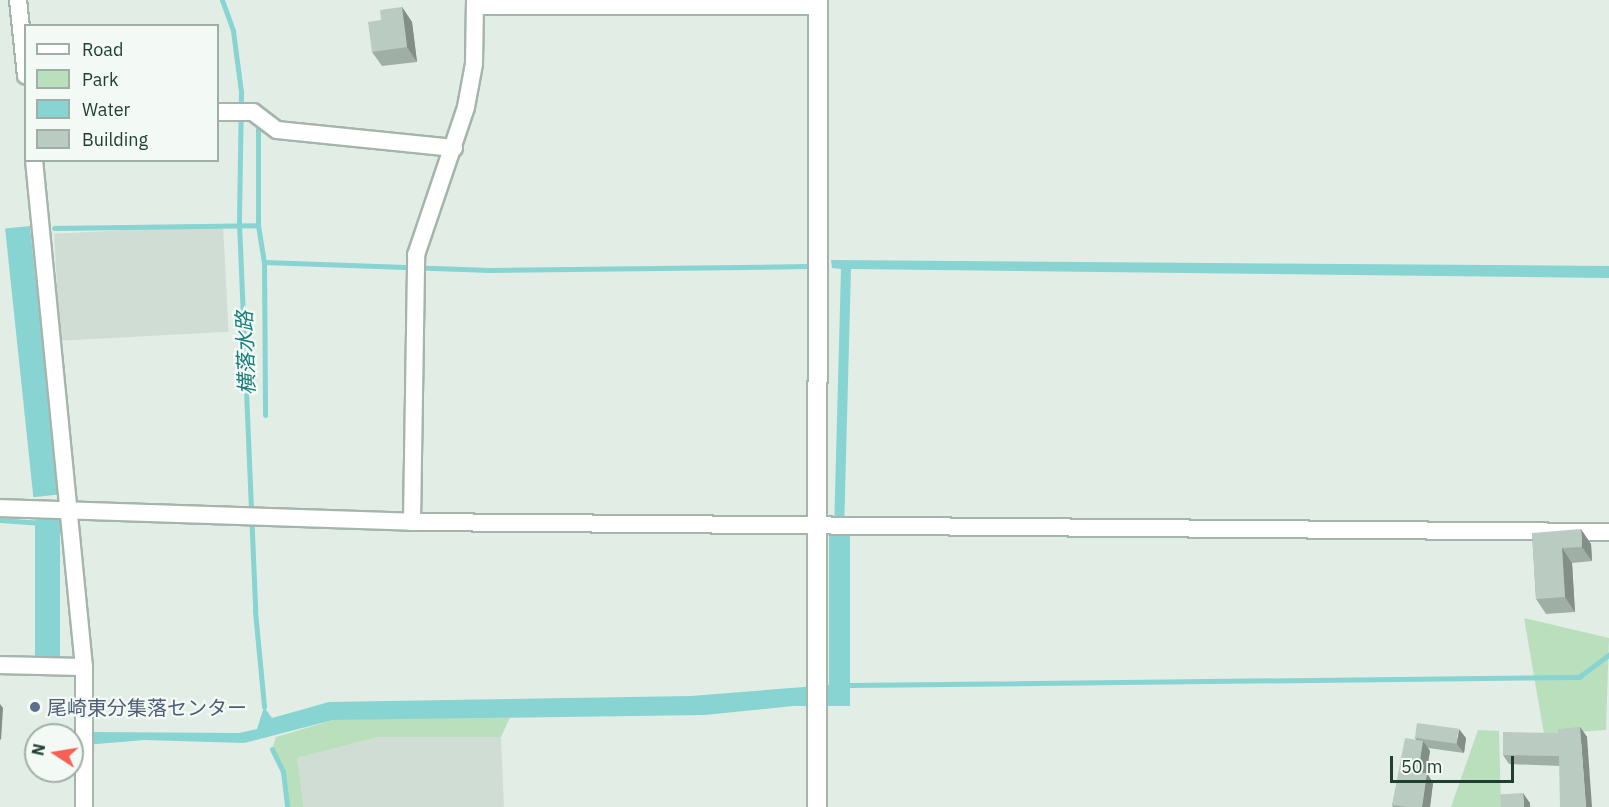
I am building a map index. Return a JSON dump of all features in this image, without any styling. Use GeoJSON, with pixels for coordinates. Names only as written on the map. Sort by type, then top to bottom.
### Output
{"type":"FeatureCollection","features":[{"type":"Feature","properties":{"kind":"street"},"geometry":{"type":"LineString","coordinates":[[18,0],[24,57]]}},
{"type":"Feature","properties":{"kind":"street"},"geometry":{"type":"LineString","coordinates":[[412,522],[416,255],[454,148],[474,64],[475,3],[818,3],[817,807]]}},
{"type":"Feature","properties":{"kind":"street"},"geometry":{"type":"LineString","coordinates":[[221,112],[253,112],[277,130],[454,148]]}},
{"type":"Feature","properties":{"kind":"street"},"geometry":{"type":"LineString","coordinates":[[34,162],[84,667],[84,807]]}},
{"type":"Feature","properties":{"kind":"street"},"geometry":{"type":"LineString","coordinates":[[0,508],[70,507],[266,519],[412,522],[1609,532]]}},
{"type":"Feature","properties":{"kind":"street"},"geometry":{"type":"LineString","coordinates":[[0,665],[84,667]]}},
{"type":"Feature","properties":{"kind":"shaded area"},"geometry":{"type":"Polygon","coordinates":[[[223,225],[229,332],[60,341],[54,234],[223,225]]]}},
{"type":"Feature","properties":{"kind":"shaded area"},"geometry":{"type":"Polygon","coordinates":[[[379,737],[501,737],[504,807],[304,807],[297,758],[379,737]]]}},
{"type":"Feature","properties":{"kind":"green space"},"geometry":{"type":"Polygon","coordinates":[[[1524,618],[1609,638],[1606,730],[1544,734],[1524,618]]]}},
{"type":"Feature","properties":{"kind":"green space"},"geometry":{"type":"Polygon","coordinates":[[[511,715],[501,737],[379,737],[297,758],[304,807],[287,807],[283,772],[272,749],[276,737],[333,720],[511,715]]]}},
{"type":"Feature","properties":{"kind":"green space"},"geometry":{"type":"Polygon","coordinates":[[[1478,730],[1499,731],[1501,807],[1451,807],[1478,730]]]}},
{"type":"Feature","properties":{"kind":"water"},"geometry":{"type":"Polygon","coordinates":[[[30,226],[58,495],[33,497],[5,229],[30,226]]]}},
{"type":"Feature","properties":{"kind":"water"},"geometry":{"type":"Polygon","coordinates":[[[831,260],[1609,266],[1609,278],[851,269],[844,532],[850,533],[850,706],[793,706],[705,715],[333,720],[244,743],[145,740],[84,745],[84,733],[91,732],[239,733],[257,729],[264,707],[272,718],[329,702],[691,696],[829,685],[829,532],[834,532],[841,269],[832,268],[831,260]]]}},
{"type":"Feature","properties":{"kind":"water"},"geometry":{"type":"Polygon","coordinates":[[[35,520],[60,520],[60,657],[35,657],[35,520]]]}},
{"type":"Feature","properties":{"kind":"building"},"geometry":{"type":"Polygon","coordinates":[[[402,7],[407,47],[372,52],[368,22],[381,20],[380,10],[402,7]]]}},
{"type":"Feature","properties":{"kind":"building"},"geometry":{"type":"Polygon","coordinates":[[[1581,529],[1582,547],[1562,548],[1565,597],[1536,599],[1532,533],[1581,529]]]}},
{"type":"Feature","properties":{"kind":"building"},"geometry":{"type":"Polygon","coordinates":[[[1417,723],[1459,729],[1457,744],[1415,738],[1417,723]]]}},
{"type":"Feature","properties":{"kind":"building"},"geometry":{"type":"Polygon","coordinates":[[[1580,727],[1586,807],[1560,807],[1559,756],[1503,755],[1503,732],[1558,733],[1558,729],[1580,727]]]}},
{"type":"Feature","properties":{"kind":"building"},"geometry":{"type":"Polygon","coordinates":[[[1405,738],[1423,741],[1418,772],[1427,773],[1422,807],[1392,805],[1405,738]]]}},
{"type":"Feature","properties":{"kind":"building"},"geometry":{"type":"Polygon","coordinates":[[[1523,793],[1524,807],[1501,807],[1500,795],[1523,793]]]}},
{"type":"Feature","properties":{"kind":"waterway","name":"横落水路"},"geometry":{"type":"LineString","coordinates":[[222,0],[233,31],[241,92],[239,223],[255,611],[264,707]]}},
{"type":"Feature","properties":{"kind":"waterway"},"geometry":{"type":"LineString","coordinates":[[258,129],[258,225]]}},
{"type":"Feature","properties":{"kind":"waterway"},"geometry":{"type":"LineString","coordinates":[[54,228],[258,225],[264,262],[490,270],[808,266]]}},
{"type":"Feature","properties":{"kind":"waterway"},"geometry":{"type":"LineString","coordinates":[[264,262],[265,415]]}},
{"type":"Feature","properties":{"kind":"waterway"},"geometry":{"type":"LineString","coordinates":[[0,520],[39,523]]}},
{"type":"Feature","properties":{"kind":"waterway"},"geometry":{"type":"LineString","coordinates":[[850,685],[1579,677],[1609,654]]}},
{"type":"Feature","properties":{"kind":"waterway","name":"横落水路"},"geometry":{"type":"LineString","coordinates":[[272,749],[283,772],[287,807]]}},
{"type":"Feature","properties":{"kind":"place","name":"尾崎東分集落センター"},"geometry":{"type":"Point","coordinates":[35,707]}}]}
